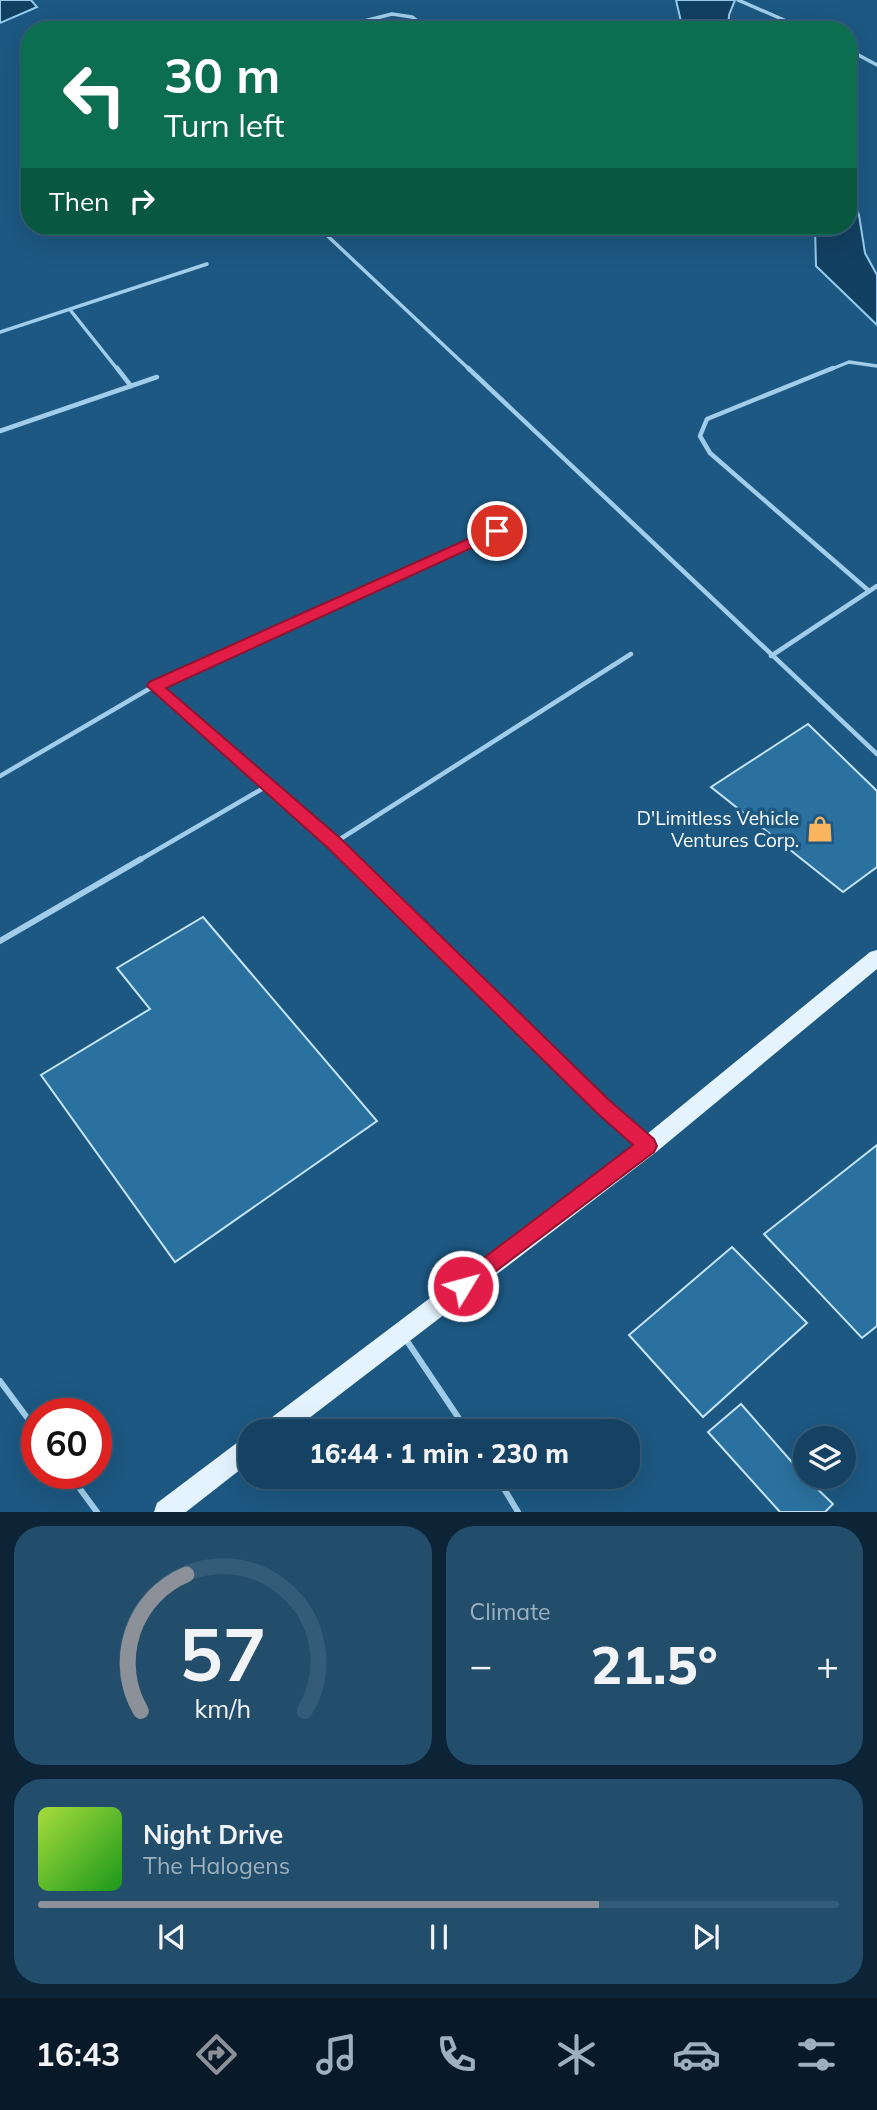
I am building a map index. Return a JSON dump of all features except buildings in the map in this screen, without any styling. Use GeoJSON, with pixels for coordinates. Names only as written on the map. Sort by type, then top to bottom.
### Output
{"type":"FeatureCollection","features":[{"type":"Feature","properties":{"kind":"main road"},"geometry":{"type":"LineString","coordinates":[[288,1419],[648,1146],[877,958]]}},
{"type":"Feature","properties":{"kind":"main road"},"geometry":{"type":"LineString","coordinates":[[166,1511],[238,1456]]}},
{"type":"Feature","properties":{"kind":"lane"},"geometry":{"type":"LineString","coordinates":[[738,0],[787,21]]}},
{"type":"Feature","properties":{"kind":"lane"},"geometry":{"type":"LineString","coordinates":[[364,21],[392,14],[412,17],[417,21]]}},
{"type":"Feature","properties":{"kind":"lane"},"geometry":{"type":"LineString","coordinates":[[857,54],[877,65]]}},
{"type":"Feature","properties":{"kind":"lane"},"geometry":{"type":"LineString","coordinates":[[327,235],[877,754]]}},
{"type":"Feature","properties":{"kind":"lane"},"geometry":{"type":"LineString","coordinates":[[0,332],[71,311],[208,264]]}},
{"type":"Feature","properties":{"kind":"lane"},"geometry":{"type":"LineString","coordinates":[[71,311],[131,386]]}},
{"type":"Feature","properties":{"kind":"lane"},"geometry":{"type":"LineString","coordinates":[[869,591],[710,453],[700,436],[707,419],[849,362],[877,366]]}},
{"type":"Feature","properties":{"kind":"lane"},"geometry":{"type":"LineString","coordinates":[[0,431],[157,377]]}},
{"type":"Feature","properties":{"kind":"lane"},"geometry":{"type":"LineString","coordinates":[[0,776],[154,686],[522,520]]}},
{"type":"Feature","properties":{"kind":"lane"},"geometry":{"type":"LineString","coordinates":[[771,656],[877,586]]}},
{"type":"Feature","properties":{"kind":"lane"},"geometry":{"type":"LineString","coordinates":[[334,843],[631,654]]}},
{"type":"Feature","properties":{"kind":"lane"},"geometry":{"type":"LineString","coordinates":[[154,686],[334,843],[603,1106],[648,1146]]}},
{"type":"Feature","properties":{"kind":"lane"},"geometry":{"type":"LineString","coordinates":[[0,941],[267,786]]}},
{"type":"Feature","properties":{"kind":"lane"},"geometry":{"type":"LineString","coordinates":[[401,1332],[459,1419]]}},
{"type":"Feature","properties":{"kind":"lane"},"geometry":{"type":"LineString","coordinates":[[0,1381],[21,1409]]}},
{"type":"Feature","properties":{"kind":"lane"},"geometry":{"type":"LineString","coordinates":[[80,1489],[97,1511]]}},
{"type":"Feature","properties":{"kind":"lane"},"geometry":{"type":"LineString","coordinates":[[504,1489],[518,1511]]}},
{"type":"Feature","properties":{"kind":"water"},"geometry":{"type":"Polygon","coordinates":[[[0,0],[31,0],[37,7],[0,23],[0,0]]]}},
{"type":"Feature","properties":{"kind":"water"},"geometry":{"type":"Polygon","coordinates":[[[676,0],[735,0],[729,21],[681,21],[676,0]]]}},
{"type":"Feature","properties":{"kind":"water"},"geometry":{"type":"Polygon","coordinates":[[[857,209],[865,253],[877,275],[877,325],[816,266],[815,235],[857,235],[857,209]]]}},
{"type":"Feature","properties":{"kind":"place","name":"D'Limitless Vehicle Ventures Corp."},"geometry":{"type":"Point","coordinates":[820,829]}},
{"type":"Feature","properties":{"kind":"route"},"geometry":{"type":"LineString","coordinates":[[463,1286],[648,1146],[603,1106],[334,843],[154,686],[497,531]]}}]}
